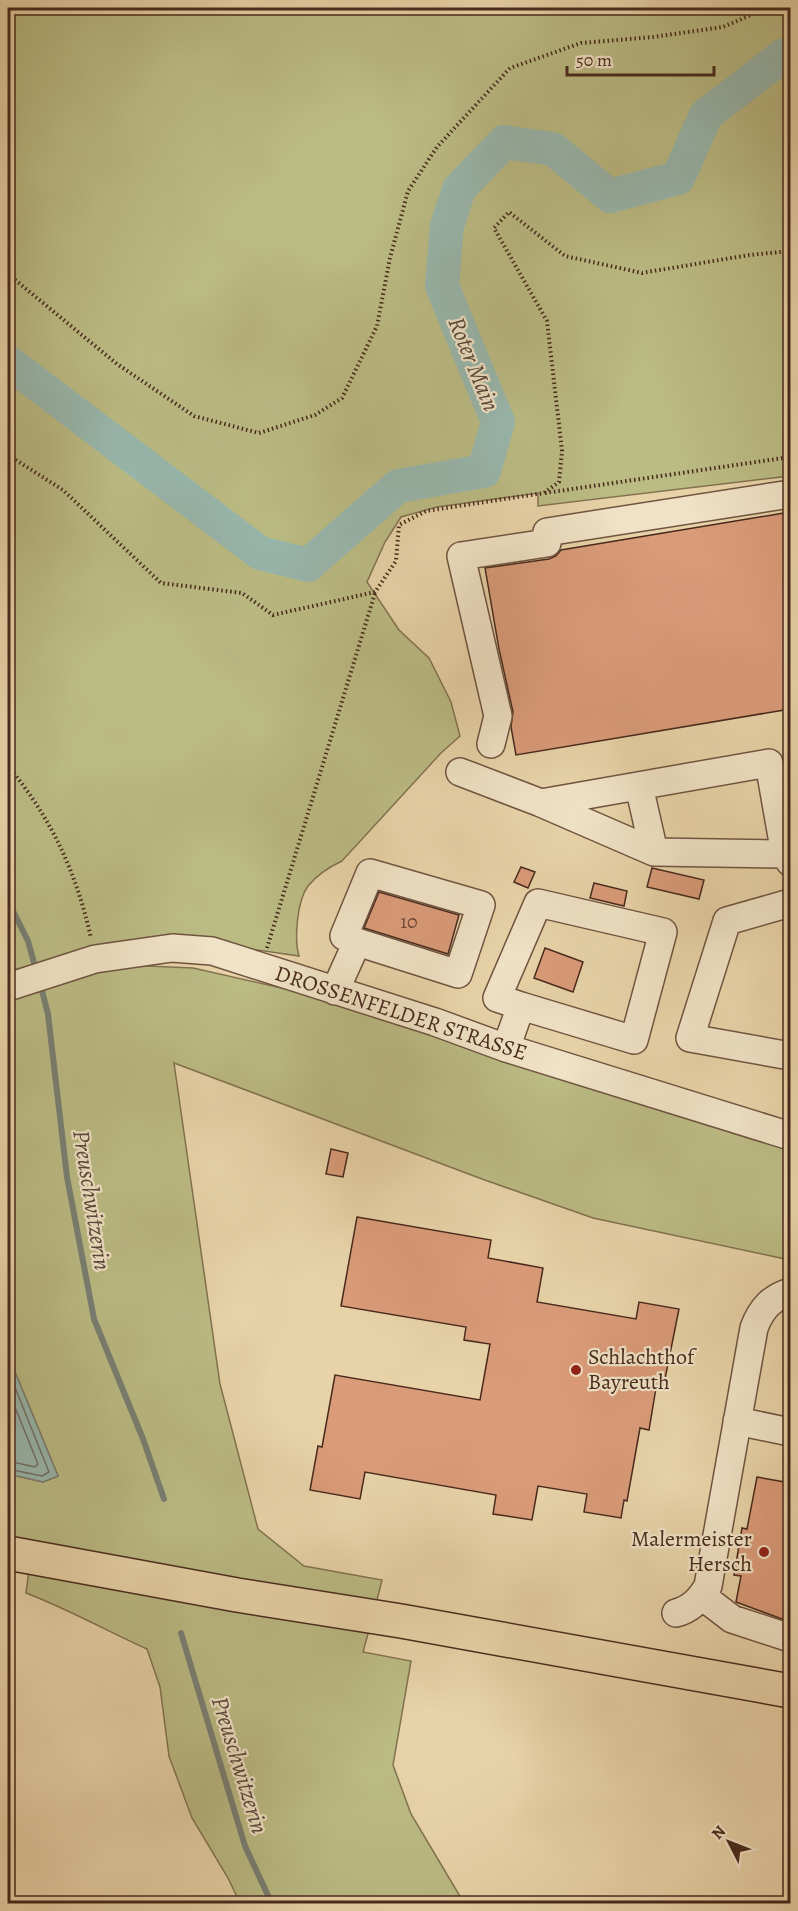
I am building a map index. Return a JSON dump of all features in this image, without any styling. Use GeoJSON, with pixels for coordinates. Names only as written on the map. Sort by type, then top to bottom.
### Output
{"type":"FeatureCollection","features":[{"type":"Feature","properties":{"kind":"main road"},"geometry":{"type":"LineString","coordinates":[[8,1553],[237,1595],[401,1621],[790,1690]]}},
{"type":"Feature","properties":{"kind":"street"},"geometry":{"type":"LineString","coordinates":[[490,744],[498,716],[461,556],[547,543],[547,532],[790,494]]}},
{"type":"Feature","properties":{"kind":"street"},"geometry":{"type":"LineString","coordinates":[[460,772],[541,803],[654,852],[788,858],[769,763],[541,803]]}},
{"type":"Feature","properties":{"kind":"street"},"geometry":{"type":"LineString","coordinates":[[639,786],[654,852]]}},
{"type":"Feature","properties":{"kind":"street"},"geometry":{"type":"LineString","coordinates":[[370,873],[481,905],[458,974],[357,942],[344,936],[370,873]]}},
{"type":"Feature","properties":{"kind":"street"},"geometry":{"type":"LineString","coordinates":[[537,903],[663,932],[634,1040],[521,1006],[497,998],[537,903]]}},
{"type":"Feature","properties":{"kind":"street"},"geometry":{"type":"LineString","coordinates":[[790,903],[727,921],[690,1038],[790,1056]]}},
{"type":"Feature","properties":{"kind":"street"},"geometry":{"type":"LineString","coordinates":[[335,991],[357,942]]}},
{"type":"Feature","properties":{"kind":"street","name":"DROSSENFELDER STRASSE"},"geometry":{"type":"LineString","coordinates":[[8,987],[90,960],[172,948],[212,951],[435,1022],[506,1048],[790,1136]]}},
{"type":"Feature","properties":{"kind":"street"},"geometry":{"type":"LineString","coordinates":[[506,1048],[521,1006]]}},
{"type":"Feature","properties":{"kind":"street"},"geometry":{"type":"LineString","coordinates":[[676,1613],[686,1611],[702,1596],[708,1586],[758,1315],[769,1302],[790,1292]]}},
{"type":"Feature","properties":{"kind":"street"},"geometry":{"type":"LineString","coordinates":[[737,1422],[790,1432]]}},
{"type":"Feature","properties":{"kind":"street"},"geometry":{"type":"LineString","coordinates":[[702,1596],[732,1619],[790,1638]]}},
{"type":"Feature","properties":{"kind":"path"},"geometry":{"type":"LineString","coordinates":[[8,274],[117,364],[194,416],[259,433],[315,416],[342,398],[377,326],[390,258],[408,191],[437,147],[510,68],[582,43],[653,37],[723,27],[767,8]]}},
{"type":"Feature","properties":{"kind":"path"},"geometry":{"type":"LineString","coordinates":[[544,493],[559,482],[562,451],[547,321],[494,228],[509,212],[565,256],[642,273],[749,255],[790,251]]}},
{"type":"Feature","properties":{"kind":"path"},"geometry":{"type":"LineString","coordinates":[[8,455],[63,490],[161,583],[242,593],[273,615],[375,592]]}},
{"type":"Feature","properties":{"kind":"path"},"geometry":{"type":"LineString","coordinates":[[261,967],[375,592],[396,561],[399,525],[426,511],[790,457]]}},
{"type":"Feature","properties":{"kind":"path"},"geometry":{"type":"LineString","coordinates":[[8,766],[31,794],[52,828],[69,864],[89,930],[90,960]]}},
{"type":"Feature","properties":{"kind":"green space"},"geometry":{"type":"Polygon","coordinates":[[[8,8],[790,8],[790,476],[538,506],[538,493],[437,507],[401,517],[385,542],[367,582],[399,630],[429,658],[451,702],[460,736],[441,753],[342,861],[315,878],[308,886],[301,901],[298,920],[299,956],[168,937],[108,943],[19,972],[8,960],[8,8]]]}},
{"type":"Feature","properties":{"kind":"green space"},"geometry":{"type":"Polygon","coordinates":[[[124,965],[193,968],[304,993],[790,1149],[790,1260],[593,1218],[482,1179],[174,1063],[220,1384],[258,1529],[304,1566],[382,1580],[376,1604],[8,1539],[8,1474],[43,1482],[58,1476],[8,1355],[8,998],[85,973],[124,965]]]}},
{"type":"Feature","properties":{"kind":"green space"},"geometry":{"type":"Polygon","coordinates":[[[29,1570],[369,1630],[363,1652],[411,1661],[393,1765],[411,1814],[464,1903],[240,1903],[228,1878],[192,1818],[169,1756],[160,1687],[147,1649],[26,1593],[29,1570]]]}},
{"type":"Feature","properties":{"kind":"water"},"geometry":{"type":"Polygon","coordinates":[[[8,1355],[58,1476],[43,1482],[8,1474],[8,1355]]]}},
{"type":"Feature","properties":{"kind":"building"},"geometry":{"type":"Polygon","coordinates":[[[790,512],[790,709],[516,755],[511,727],[513,712],[485,568],[549,559],[561,550],[790,512]]]}},
{"type":"Feature","properties":{"kind":"building"},"geometry":{"type":"Polygon","coordinates":[[[521,867],[535,872],[528,888],[514,882],[521,867]]]}},
{"type":"Feature","properties":{"kind":"building"},"geometry":{"type":"Polygon","coordinates":[[[652,868],[704,880],[699,899],[647,887],[652,868]]]}},
{"type":"Feature","properties":{"kind":"building"},"geometry":{"type":"Polygon","coordinates":[[[594,883],[627,891],[624,906],[590,898],[594,883]]]}},
{"type":"Feature","properties":{"kind":"building"},"geometry":{"type":"Polygon","coordinates":[[[379,892],[459,915],[448,954],[364,928],[379,892]]]}},
{"type":"Feature","properties":{"kind":"building"},"geometry":{"type":"Polygon","coordinates":[[[545,948],[583,962],[573,992],[534,978],[545,948]]]}},
{"type":"Feature","properties":{"kind":"building"},"geometry":{"type":"Polygon","coordinates":[[[331,1149],[348,1153],[343,1177],[326,1174],[331,1149]]]}},
{"type":"Feature","properties":{"kind":"building","name":"Schlachthof Bayreuth"},"geometry":{"type":"Polygon","coordinates":[[[357,1217],[491,1240],[488,1258],[543,1268],[537,1302],[636,1319],[639,1302],[679,1309],[663,1389],[656,1388],[649,1430],[640,1428],[627,1501],[624,1500],[621,1518],[584,1512],[587,1494],[538,1486],[532,1520],[493,1514],[496,1495],[365,1472],[360,1499],[310,1490],[318,1446],[322,1447],[335,1375],[480,1400],[490,1344],[464,1340],[466,1327],[341,1306],[357,1217]]]}},
{"type":"Feature","properties":{"kind":"building","name":"Malermeister Hersch"},"geometry":{"type":"Polygon","coordinates":[[[757,1477],[790,1483],[790,1622],[736,1602],[741,1576],[734,1575],[742,1528],[747,1529],[757,1477]]]}},
{"type":"Feature","properties":{"kind":"waterway","name":"Roter Main"},"geometry":{"type":"LineString","coordinates":[[8,362],[260,553],[308,565],[398,486],[484,471],[498,422],[442,286],[447,226],[459,189],[504,142],[553,149],[610,196],[678,178],[706,115],[784,55],[790,54]]}},
{"type":"Feature","properties":{"kind":"waterway","name":"Preuschwitzerin"},"geometry":{"type":"LineString","coordinates":[[8,901],[28,941],[36,970]]}},
{"type":"Feature","properties":{"kind":"waterway","name":"Preuschwitzerin"},"geometry":{"type":"LineString","coordinates":[[40,983],[48,1014],[67,1177],[94,1319],[143,1439],[164,1499]]}},
{"type":"Feature","properties":{"kind":"waterway","name":"Preuschwitzerin"},"geometry":{"type":"LineString","coordinates":[[181,1633],[245,1846],[272,1904]]}},
{"type":"Feature","properties":{"kind":"place","name":"Schlachthof Bayreuth"},"geometry":{"type":"Point","coordinates":[576,1370]}},
{"type":"Feature","properties":{"kind":"place","name":"Malermeister Hersch"},"geometry":{"type":"Point","coordinates":[764,1552]}}]}
